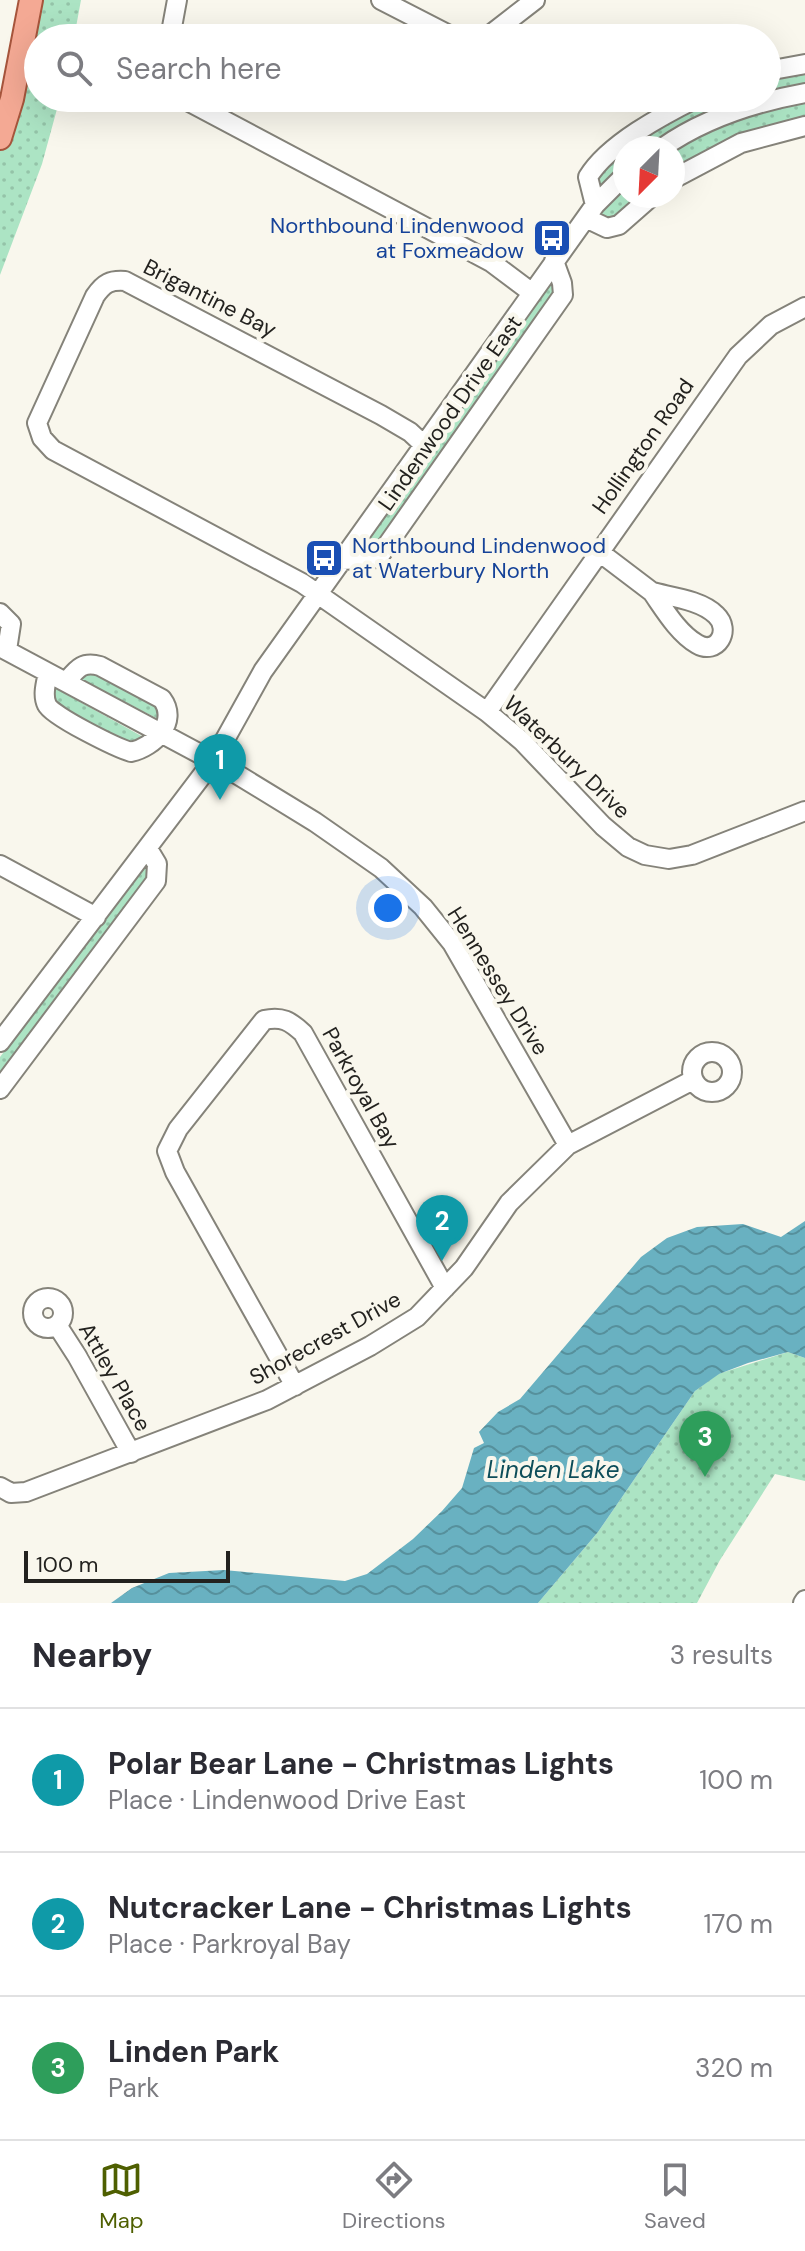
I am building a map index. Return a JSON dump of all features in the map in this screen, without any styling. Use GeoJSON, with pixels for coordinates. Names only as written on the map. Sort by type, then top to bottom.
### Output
{"type":"FeatureCollection","features":[{"type":"Feature","properties":{"kind":"main road"},"geometry":{"type":"LineString","coordinates":[[26,24],[31,0]]}},
{"type":"Feature","properties":{"kind":"main road"},"geometry":{"type":"LineString","coordinates":[[0,138],[12,99],[24,36]]}},
{"type":"Feature","properties":{"kind":"street"},"geometry":{"type":"LineString","coordinates":[[173,24],[177,0]]}},
{"type":"Feature","properties":{"kind":"street"},"geometry":{"type":"LineString","coordinates":[[381,0],[428,24]]}},
{"type":"Feature","properties":{"kind":"street"},"geometry":{"type":"LineString","coordinates":[[504,24],[535,0]]}},
{"type":"Feature","properties":{"kind":"street"},"geometry":{"type":"LineString","coordinates":[[781,68],[805,64]]}},
{"type":"Feature","properties":{"kind":"street"},"geometry":{"type":"LineString","coordinates":[[781,97],[805,93]]}},
{"type":"Feature","properties":{"kind":"street"},"geometry":{"type":"LineString","coordinates":[[208,112],[491,262],[531,292]]}},
{"type":"Feature","properties":{"kind":"street"},"geometry":{"type":"LineString","coordinates":[[638,208],[619,225],[607,228],[590,211],[588,177],[594,168],[646,128],[673,112]]}},
{"type":"Feature","properties":{"kind":"street"},"geometry":{"type":"LineString","coordinates":[[685,136],[736,112]]}},
{"type":"Feature","properties":{"kind":"street"},"geometry":{"type":"LineString","coordinates":[[685,173],[741,143],[805,126]]}},
{"type":"Feature","properties":{"kind":"street","name":"Lindenwood Drive East"},"geometry":{"type":"LineString","coordinates":[[0,1042],[213,761],[263,671],[531,292],[590,211],[613,187]]}},
{"type":"Feature","properties":{"kind":"street","name":"Lindenwood Drive East"},"geometry":{"type":"LineString","coordinates":[[342,560],[378,558],[563,295],[554,261]]}},
{"type":"Feature","properties":{"kind":"street","name":"Brigantine Bay"},"geometry":{"type":"LineString","coordinates":[[318,594],[53,450],[42,438],[37,423],[41,411],[103,284],[112,280],[125,281],[142,288],[381,415],[410,432],[424,445]]}},
{"type":"Feature","properties":{"kind":"street","name":"Hollington Road"},"geometry":{"type":"LineString","coordinates":[[487,712],[738,356],[771,325],[805,307]]}},
{"type":"Feature","properties":{"kind":"street"},"geometry":{"type":"LineString","coordinates":[[598,551],[652,592]]}},
{"type":"Feature","properties":{"kind":"street","name":"Waterbury Drive"},"geometry":{"type":"LineString","coordinates":[[318,594],[487,712],[522,741],[603,826],[628,847],[645,855],[669,859],[692,855],[805,811]]}},
{"type":"Feature","properties":{"kind":"street","name":"Hennessey Drive"},"geometry":{"type":"LineString","coordinates":[[0,613],[11,624],[3,649],[213,761],[348,844],[381,868],[423,907],[452,943],[568,1145]]}},
{"type":"Feature","properties":{"kind":"street"},"geometry":{"type":"LineString","coordinates":[[48,673],[44,694],[46,704],[56,714],[131,752],[144,748],[161,734],[169,717],[162,699],[100,666],[91,664],[78,667],[66,682]]}},
{"type":"Feature","properties":{"kind":"street"},"geometry":{"type":"LineString","coordinates":[[0,1089],[156,881],[157,864],[148,849]]}},
{"type":"Feature","properties":{"kind":"street"},"geometry":{"type":"LineString","coordinates":[[0,865],[96,917]]}},
{"type":"Feature","properties":{"kind":"street","name":"Parkroyal Bay"},"geometry":{"type":"LineString","coordinates":[[295,1386],[175,1172],[167,1151],[178,1129],[264,1020],[278,1017],[292,1022],[303,1033],[445,1288]]}},
{"type":"Feature","properties":{"kind":"street","name":"Shorecrest Drive"},"geometry":{"type":"LineString","coordinates":[[0,1487],[11,1493],[26,1492],[267,1400],[417,1317],[464,1268],[509,1203],[568,1145],[693,1080]]}},
{"type":"Feature","properties":{"kind":"street","name":"Attley Place"},"geometry":{"type":"LineString","coordinates":[[57,1325],[131,1453]]}},
{"type":"Feature","properties":{"kind":"green space"},"geometry":{"type":"Polygon","coordinates":[[[31,0],[81,0],[77,24],[26,24],[31,0]]]}},
{"type":"Feature","properties":{"kind":"green space"},"geometry":{"type":"Polygon","coordinates":[[[24,31],[24,112],[56,112],[42,164],[0,275],[0,138],[24,31]]]}},
{"type":"Feature","properties":{"kind":"green space"},"geometry":{"type":"Polygon","coordinates":[[[805,70],[805,126],[685,174],[685,136],[646,136],[685,112],[781,112],[781,75],[805,70]]]}},
{"type":"Feature","properties":{"kind":"green space"},"geometry":{"type":"Polygon","coordinates":[[[613,161],[613,208],[638,208],[619,225],[586,218],[596,176],[613,161]]]}},
{"type":"Feature","properties":{"kind":"green space"},"geometry":{"type":"Polygon","coordinates":[[[554,261],[562,283],[378,558],[342,560],[554,261]]]}},
{"type":"Feature","properties":{"kind":"green space"},"geometry":{"type":"Polygon","coordinates":[[[86,669],[159,705],[160,720],[79,678],[86,669]]]}},
{"type":"Feature","properties":{"kind":"green space"},"geometry":{"type":"Polygon","coordinates":[[[51,688],[145,738],[130,745],[56,707],[51,688]]]}},
{"type":"Feature","properties":{"kind":"green space"},"geometry":{"type":"Polygon","coordinates":[[[148,863],[153,871],[0,1080],[0,1057],[148,863]]]}},
{"type":"Feature","properties":{"kind":"green space"},"geometry":{"type":"Polygon","coordinates":[[[788,1352],[805,1358],[805,1481],[775,1474],[720,1560],[697,1603],[538,1603],[598,1532],[695,1391],[718,1374],[788,1352]]]}},
{"type":"Feature","properties":{"kind":"water","name":"Linden Lake"},"geometry":{"type":"Polygon","coordinates":[[[805,1221],[805,1358],[788,1352],[748,1363],[719,1374],[695,1391],[598,1532],[538,1603],[111,1603],[132,1588],[169,1573],[224,1570],[345,1581],[367,1574],[413,1539],[462,1488],[474,1448],[484,1443],[479,1432],[498,1412],[520,1399],[641,1257],[667,1238],[697,1227],[743,1224],[781,1237],[805,1221]]]}},
{"type":"Feature","properties":{"kind":"place","name":"Northbound Lindenwood at Foxmeadow"},"geometry":{"type":"Point","coordinates":[552,238]}},
{"type":"Feature","properties":{"kind":"place","name":"Northbound Lindenwood at Waterbury North"},"geometry":{"type":"Point","coordinates":[324,558]}},
{"type":"Feature","properties":{"kind":"place","name":"Polar Bear Lane - Christmas Lights"},"geometry":{"type":"Point","coordinates":[220,800]}},
{"type":"Feature","properties":{"kind":"place","name":"Nutcracker Lane - Christmas Lights"},"geometry":{"type":"Point","coordinates":[442,1261]}},
{"type":"Feature","properties":{"kind":"place","name":"Linden Park"},"geometry":{"type":"Point","coordinates":[705,1477]}}]}
